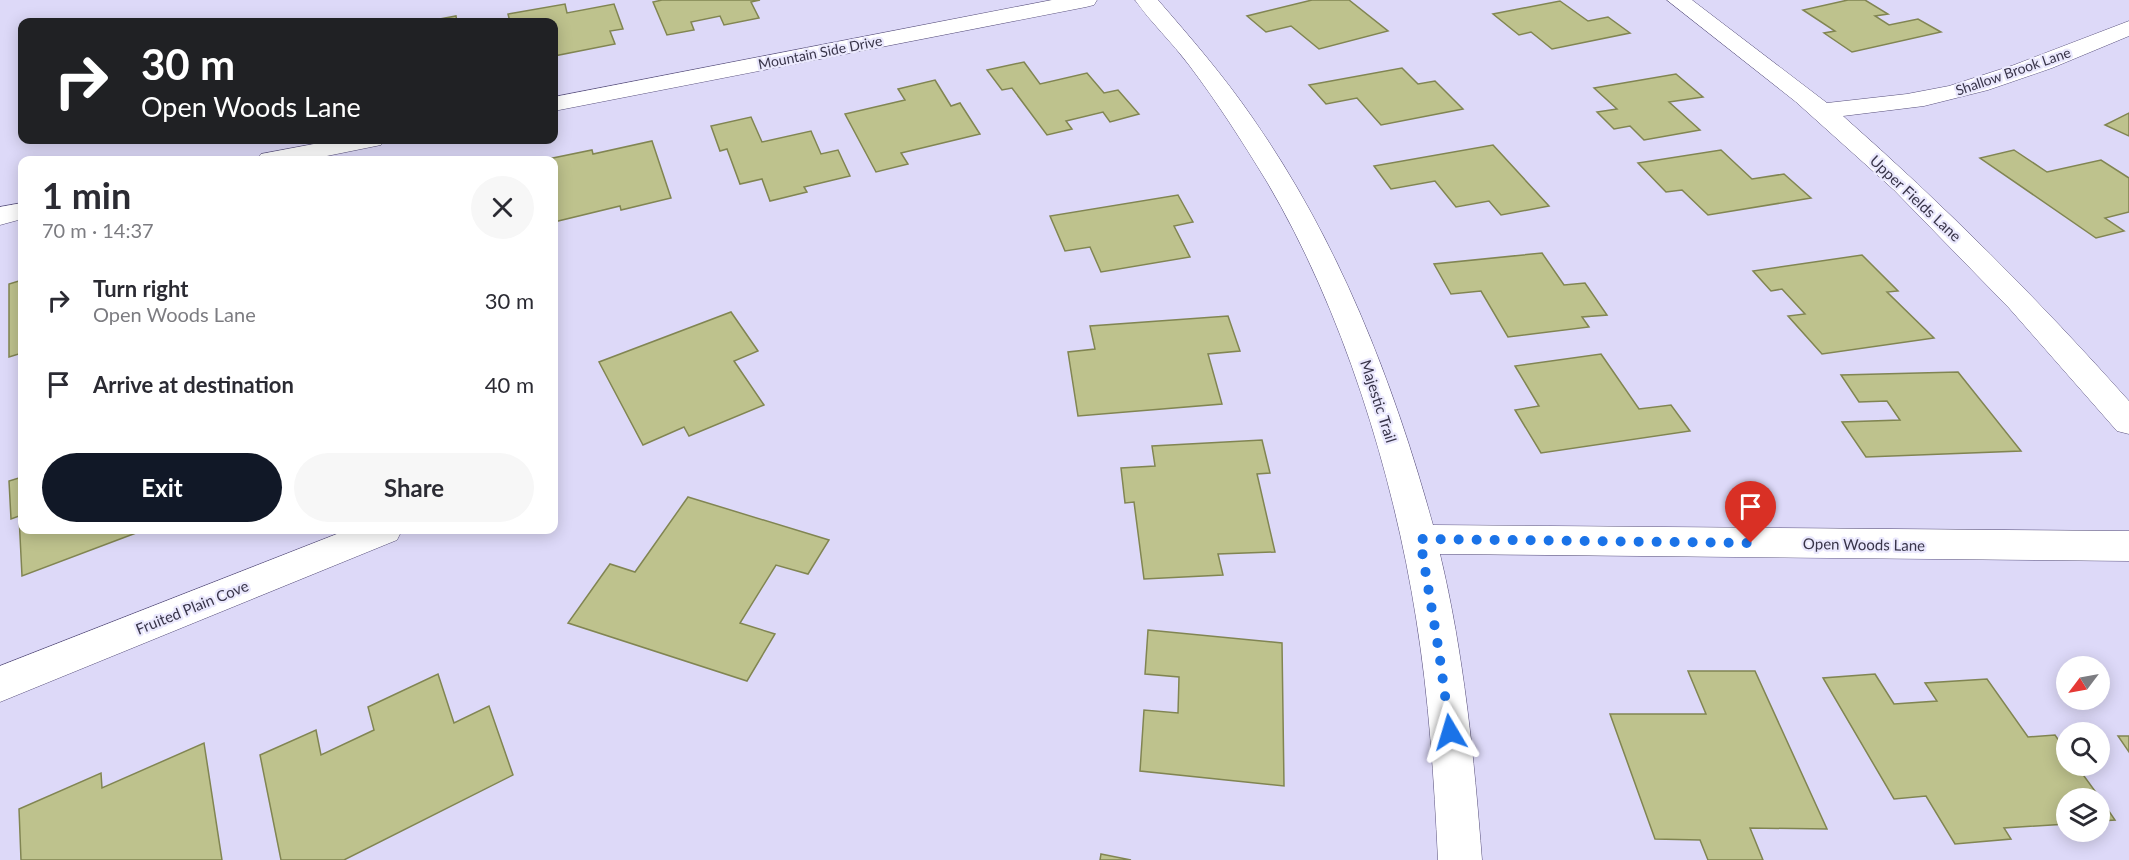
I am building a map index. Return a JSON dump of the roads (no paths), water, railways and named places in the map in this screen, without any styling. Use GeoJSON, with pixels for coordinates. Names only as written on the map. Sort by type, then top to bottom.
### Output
{"type":"FeatureCollection","features":[{"type":"Feature","properties":{"kind":"street","name":"Mountain Side Drive"},"geometry":{"type":"LineString","coordinates":[[558,103],[1086,0]]}},
{"type":"Feature","properties":{"kind":"street","name":"Majestic Trail"},"geometry":{"type":"LineString","coordinates":[[1146,0],[1192,53],[1262,153],[1300,215],[1330,275],[1360,345],[1387,424],[1420,539],[1453,752],[1460,860]]}},
{"type":"Feature","properties":{"kind":"street","name":"Upper Fields Lane"},"geometry":{"type":"LineString","coordinates":[[1678,0],[1770,68],[1822,111],[1930,210],[1991,270],[2129,422]]}},
{"type":"Feature","properties":{"kind":"street","name":"Shallow Brook Lane"},"geometry":{"type":"LineString","coordinates":[[1822,111],[1918,100],[1956,92],[2033,66],[2129,28]]}},
{"type":"Feature","properties":{"kind":"street"},"geometry":{"type":"LineString","coordinates":[[290,156],[352,144]]}},
{"type":"Feature","properties":{"kind":"street"},"geometry":{"type":"LineString","coordinates":[[0,216],[18,212]]}},
{"type":"Feature","properties":{"kind":"street","name":"Fruited Plain Cove"},"geometry":{"type":"LineString","coordinates":[[0,684],[374,534]]}},
{"type":"Feature","properties":{"kind":"street","name":"Open Woods Lane"},"geometry":{"type":"LineString","coordinates":[[1420,539],[2129,546]]}}]}
